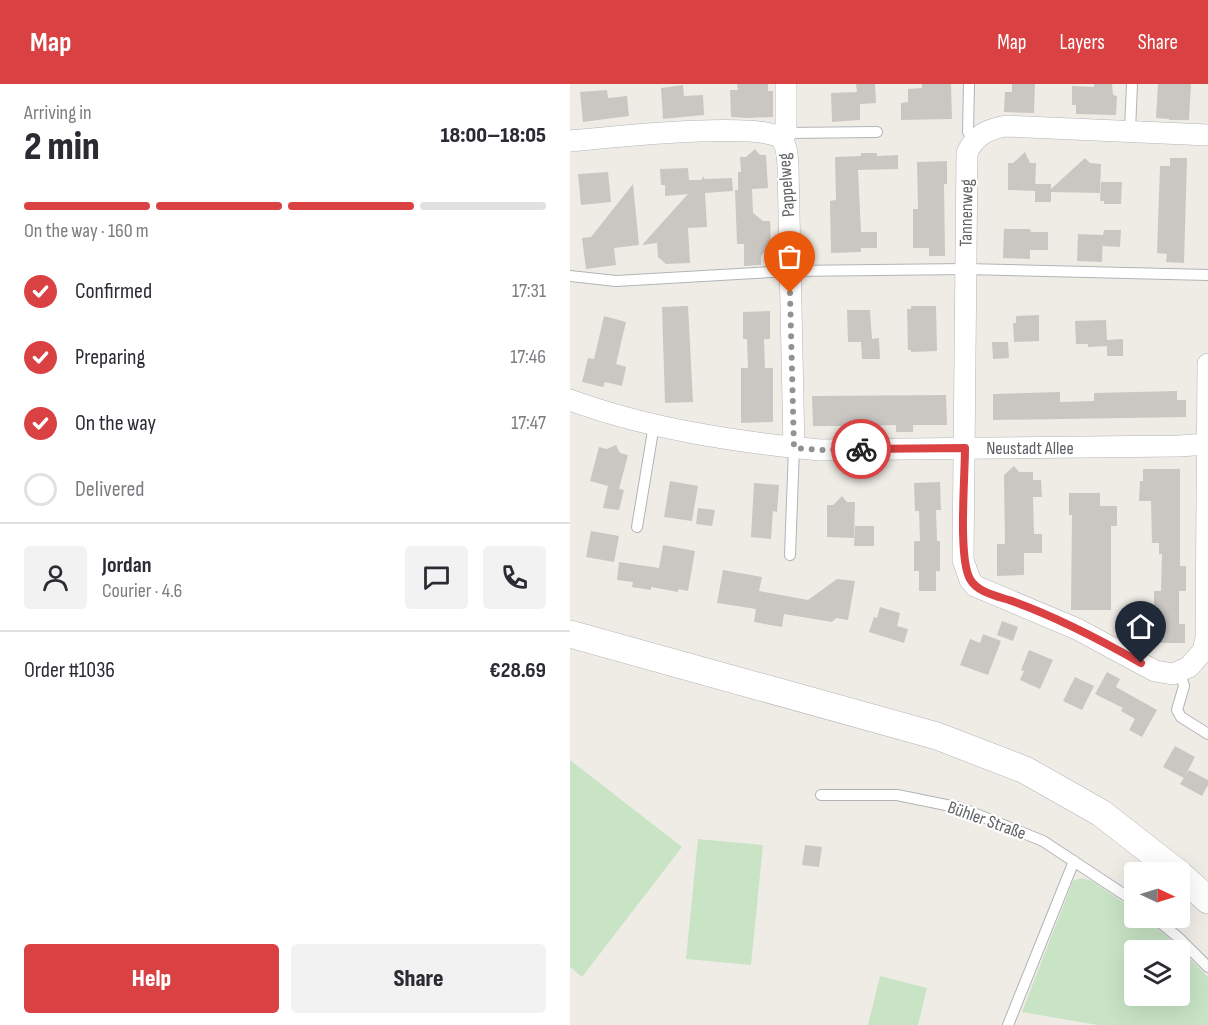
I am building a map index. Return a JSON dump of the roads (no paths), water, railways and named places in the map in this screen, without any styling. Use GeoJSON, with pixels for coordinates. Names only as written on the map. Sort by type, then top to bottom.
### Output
{"type":"FeatureCollection","features":[{"type":"Feature","properties":{"kind":"street","name":"Pappelweg"},"geometry":{"type":"LineString","coordinates":[[786,84],[784,136],[787,158],[794,448]]}},
{"type":"Feature","properties":{"kind":"street"},"geometry":{"type":"LineString","coordinates":[[974,140],[992,128],[1006,126],[1208,135]]}},
{"type":"Feature","properties":{"kind":"street","name":"Pappelweg"},"geometry":{"type":"LineString","coordinates":[[570,141],[677,132],[753,131],[784,136]]}},
{"type":"Feature","properties":{"kind":"street","name":"Tannenweg"},"geometry":{"type":"LineString","coordinates":[[974,140],[967,153],[965,269],[963,560],[970,580],[975,586],[1077,629],[1155,671],[1180,672]]}},
{"type":"Feature","properties":{"kind":"street"},"geometry":{"type":"LineString","coordinates":[[1180,672],[1196,661],[1203,651],[1206,639],[1208,364]]}},
{"type":"Feature","properties":{"kind":"street","name":"Neustadt Allee"},"geometry":{"type":"LineString","coordinates":[[570,400],[654,426],[760,444],[820,450],[1207,444]]}},
{"type":"Feature","properties":{"kind":"street"},"geometry":{"type":"LineString","coordinates":[[570,634],[937,736],[1024,770],[1101,813],[1163,862]]}},
{"type":"Feature","properties":{"kind":"street"},"geometry":{"type":"LineString","coordinates":[[1190,884],[1208,900]]}},
{"type":"Feature","properties":{"kind":"lane"},"geometry":{"type":"LineString","coordinates":[[969,84],[968,132],[974,140]]}},
{"type":"Feature","properties":{"kind":"lane"},"geometry":{"type":"LineString","coordinates":[[1130,130],[1132,84]]}},
{"type":"Feature","properties":{"kind":"lane"},"geometry":{"type":"LineString","coordinates":[[784,136],[877,132]]}},
{"type":"Feature","properties":{"kind":"lane"},"geometry":{"type":"LineString","coordinates":[[570,276],[616,280],[790,271],[965,269],[1208,275]]}},
{"type":"Feature","properties":{"kind":"lane"},"geometry":{"type":"LineString","coordinates":[[637,527],[654,426]]}},
{"type":"Feature","properties":{"kind":"lane"},"geometry":{"type":"LineString","coordinates":[[790,555],[794,448]]}},
{"type":"Feature","properties":{"kind":"lane"},"geometry":{"type":"LineString","coordinates":[[1180,672],[1185,686],[1177,710],[1181,717],[1208,735]]}},
{"type":"Feature","properties":{"kind":"lane","name":"Bühler Straße"},"geometry":{"type":"LineString","coordinates":[[822,795],[897,795],[961,808],[1043,841],[1124,894]]}},
{"type":"Feature","properties":{"kind":"lane"},"geometry":{"type":"LineString","coordinates":[[1008,1025],[1074,861]]}},
{"type":"Feature","properties":{"kind":"lane"},"geometry":{"type":"LineString","coordinates":[[1167,928],[1208,967]]}}]}
